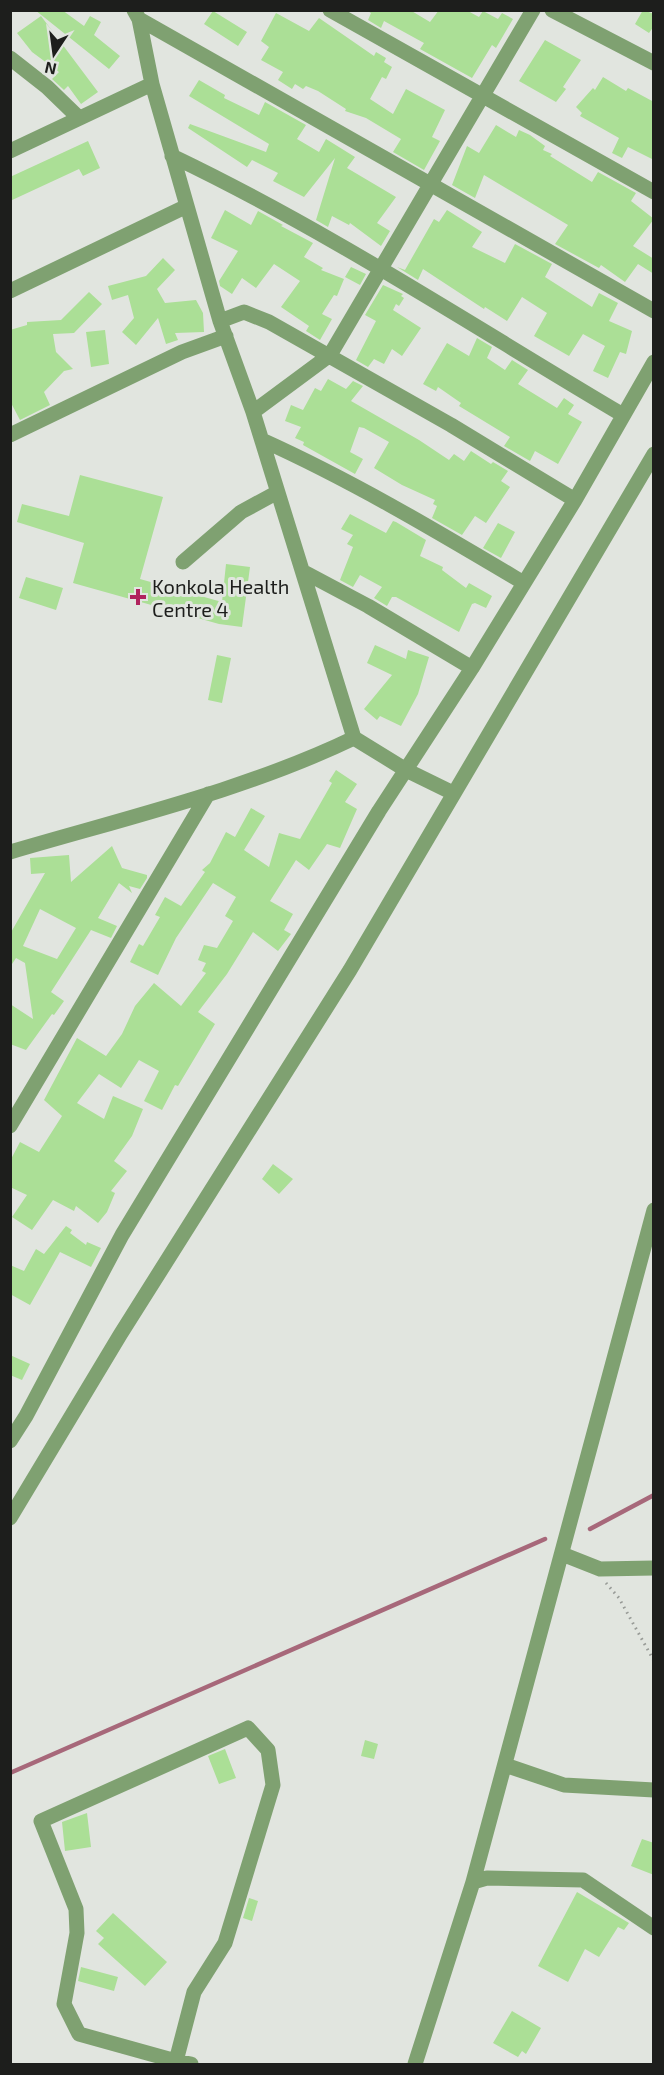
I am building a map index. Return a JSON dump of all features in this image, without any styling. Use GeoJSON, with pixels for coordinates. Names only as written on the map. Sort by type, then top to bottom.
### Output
{"type":"FeatureCollection","features":[{"type":"Feature","properties":{"kind":"street"},"geometry":{"type":"LineString","coordinates":[[330,10],[654,192]]}},
{"type":"Feature","properties":{"kind":"street"},"geometry":{"type":"LineString","coordinates":[[253,412],[330,355],[533,10]]}},
{"type":"Feature","properties":{"kind":"street"},"geometry":{"type":"LineString","coordinates":[[552,10],[654,63]]}},
{"type":"Feature","properties":{"kind":"street"},"geometry":{"type":"LineString","coordinates":[[137,15],[152,84],[220,321],[262,440],[276,493],[304,572],[354,738],[406,770],[453,793]]}},
{"type":"Feature","properties":{"kind":"street"},"geometry":{"type":"LineString","coordinates":[[137,15],[430,186],[654,311]]}},
{"type":"Feature","properties":{"kind":"street"},"geometry":{"type":"LineString","coordinates":[[10,58],[47,87],[80,118]]}},
{"type":"Feature","properties":{"kind":"street"},"geometry":{"type":"LineString","coordinates":[[10,151],[152,84]]}},
{"type":"Feature","properties":{"kind":"street"},"geometry":{"type":"LineString","coordinates":[[172,156],[318,231],[623,416]]}},
{"type":"Feature","properties":{"kind":"street"},"geometry":{"type":"LineString","coordinates":[[10,291],[187,206]]}},
{"type":"Feature","properties":{"kind":"street"},"geometry":{"type":"LineString","coordinates":[[220,321],[244,312],[330,355],[575,500]]}},
{"type":"Feature","properties":{"kind":"street"},"geometry":{"type":"LineString","coordinates":[[10,435],[182,352],[226,336]]}},
{"type":"Feature","properties":{"kind":"street"},"geometry":{"type":"LineString","coordinates":[[10,1440],[26,1416],[122,1235],[406,770],[472,668],[575,500],[654,362]]}},
{"type":"Feature","properties":{"kind":"street"},"geometry":{"type":"LineString","coordinates":[[262,440],[314,463],[402,510],[524,583]]}},
{"type":"Feature","properties":{"kind":"street"},"geometry":{"type":"LineString","coordinates":[[10,1518],[120,1335],[350,970],[654,454]]}},
{"type":"Feature","properties":{"kind":"street"},"geometry":{"type":"LineString","coordinates":[[183,562],[241,512],[276,493]]}},
{"type":"Feature","properties":{"kind":"street"},"geometry":{"type":"LineString","coordinates":[[304,572],[368,606],[472,668]]}},
{"type":"Feature","properties":{"kind":"street"},"geometry":{"type":"LineString","coordinates":[[10,852],[208,794],[331,749],[354,738]]}},
{"type":"Feature","properties":{"kind":"street"},"geometry":{"type":"LineString","coordinates":[[10,1126],[208,794]]}},
{"type":"Feature","properties":{"kind":"street"},"geometry":{"type":"LineString","coordinates":[[415,2064],[473,1882],[654,1210]]}},
{"type":"Feature","properties":{"kind":"street"},"geometry":{"type":"LineString","coordinates":[[562,1554],[600,1569],[654,1569]]}},
{"type":"Feature","properties":{"kind":"street"},"geometry":{"type":"LineString","coordinates":[[248,1728],[268,1750],[273,1785],[225,1943],[194,1992],[183,2062],[79,2034],[64,2004],[77,1933],[76,1909],[41,1821],[248,1728]]}},
{"type":"Feature","properties":{"kind":"street"},"geometry":{"type":"LineString","coordinates":[[505,1765],[564,1785],[654,1790]]}},
{"type":"Feature","properties":{"kind":"street"},"geometry":{"type":"LineString","coordinates":[[473,1882],[487,1878],[583,1880],[654,1928]]}},
{"type":"Feature","properties":{"kind":"path"},"geometry":{"type":"LineString","coordinates":[[592,1566],[619,1599],[654,1661]]}},
{"type":"Feature","properties":{"kind":"building"},"geometry":{"type":"Polygon","coordinates":[[[35,10],[62,10],[84,26],[90,16],[101,22],[94,35],[120,56],[109,69],[35,10]]]}},
{"type":"Feature","properties":{"kind":"building"},"geometry":{"type":"Polygon","coordinates":[[[366,10],[410,10],[430,22],[439,10],[466,10],[479,17],[483,11],[498,19],[502,13],[513,19],[496,48],[492,45],[472,78],[420,49],[424,43],[384,21],[381,28],[368,20],[371,13],[366,10]]]}},
{"type":"Feature","properties":{"kind":"building"},"geometry":{"type":"Polygon","coordinates":[[[643,10],[654,14],[654,26],[649,33],[635,24],[643,10]]]}},
{"type":"Feature","properties":{"kind":"building"},"geometry":{"type":"Polygon","coordinates":[[[213,11],[247,32],[238,46],[204,24],[213,11]]]}},
{"type":"Feature","properties":{"kind":"building"},"geometry":{"type":"Polygon","coordinates":[[[276,13],[309,31],[319,18],[374,56],[376,52],[386,58],[384,62],[392,67],[386,79],[382,77],[370,99],[393,114],[406,89],[445,110],[432,137],[440,141],[424,170],[393,152],[401,139],[366,118],[345,111],[346,109],[318,91],[306,86],[303,89],[295,84],[292,89],[278,80],[283,72],[261,60],[269,47],[261,41],[276,13]]]}},
{"type":"Feature","properties":{"kind":"building"},"geometry":{"type":"Polygon","coordinates":[[[41,16],[98,92],[81,104],[68,86],[64,90],[52,79],[59,72],[32,52],[17,33],[41,16]]]}},
{"type":"Feature","properties":{"kind":"building"},"geometry":{"type":"Polygon","coordinates":[[[545,40],[581,60],[563,87],[566,89],[556,102],[519,81],[545,40]]]}},
{"type":"Feature","properties":{"kind":"building"},"geometry":{"type":"Polygon","coordinates":[[[603,77],[626,91],[628,88],[654,102],[654,160],[628,147],[622,158],[612,153],[619,138],[580,116],[582,113],[576,107],[593,88],[595,90],[603,77]]]}},
{"type":"Feature","properties":{"kind":"building"},"geometry":{"type":"Polygon","coordinates":[[[199,80],[225,95],[224,98],[259,115],[265,102],[306,125],[297,139],[319,152],[326,139],[355,157],[347,168],[396,197],[377,223],[390,231],[381,246],[350,223],[349,225],[332,216],[328,227],[316,220],[335,158],[304,197],[273,181],[278,173],[252,160],[247,167],[188,128],[190,124],[266,152],[269,144],[189,96],[199,80]]]}},
{"type":"Feature","properties":{"kind":"building"},"geometry":{"type":"Polygon","coordinates":[[[496,125],[516,137],[519,130],[530,135],[545,146],[543,150],[552,154],[550,156],[592,182],[598,172],[636,193],[631,201],[654,219],[633,246],[654,259],[654,274],[638,264],[625,282],[601,265],[599,268],[555,244],[568,225],[484,175],[475,198],[452,185],[467,146],[479,153],[496,125]]]}},
{"type":"Feature","properties":{"kind":"building"},"geometry":{"type":"Polygon","coordinates":[[[88,141],[100,168],[83,176],[79,169],[10,201],[10,177],[88,141]]]}},
{"type":"Feature","properties":{"kind":"building"},"geometry":{"type":"Polygon","coordinates":[[[225,210],[251,225],[258,211],[283,225],[281,226],[313,243],[304,257],[323,268],[321,270],[344,279],[337,296],[334,295],[322,314],[332,319],[320,340],[306,331],[309,326],[281,307],[300,281],[274,264],[256,288],[242,278],[232,294],[220,286],[219,281],[238,251],[211,238],[225,210]]]}},
{"type":"Feature","properties":{"kind":"building"},"geometry":{"type":"Polygon","coordinates":[[[447,210],[482,232],[472,247],[505,263],[515,244],[552,264],[545,277],[592,307],[599,293],[618,303],[609,321],[632,331],[626,354],[620,352],[608,378],[593,371],[605,346],[583,334],[569,356],[534,336],[547,313],[522,297],[507,321],[485,307],[484,309],[423,269],[418,280],[397,267],[405,270],[434,219],[439,222],[447,210]]]}},
{"type":"Feature","properties":{"kind":"building"},"geometry":{"type":"Polygon","coordinates":[[[163,258],[175,270],[157,289],[165,303],[196,300],[203,313],[204,332],[175,333],[178,340],[166,344],[158,318],[136,345],[122,332],[134,318],[128,295],[112,300],[108,286],[146,276],[163,258]]]}},
{"type":"Feature","properties":{"kind":"building"},"geometry":{"type":"Polygon","coordinates":[[[351,267],[366,274],[360,285],[345,277],[351,267]]]}},
{"type":"Feature","properties":{"kind":"building"},"geometry":{"type":"Polygon","coordinates":[[[383,285],[403,294],[401,296],[404,298],[399,306],[396,304],[393,310],[421,328],[402,356],[392,349],[384,364],[374,359],[368,367],[356,360],[376,321],[365,315],[383,285]]]}},
{"type":"Feature","properties":{"kind":"building"},"geometry":{"type":"Polygon","coordinates":[[[89,292],[102,304],[74,333],[53,334],[56,352],[73,369],[64,371],[44,392],[50,405],[20,420],[10,401],[10,330],[27,325],[27,322],[61,320],[89,292]]]}},
{"type":"Feature","properties":{"kind":"building"},"geometry":{"type":"Polygon","coordinates":[[[105,330],[109,364],[91,367],[86,332],[105,330]]]}},
{"type":"Feature","properties":{"kind":"building"},"geometry":{"type":"Polygon","coordinates":[[[477,338],[492,347],[487,358],[505,370],[512,360],[528,370],[518,384],[557,408],[564,398],[574,405],[568,414],[582,422],[558,464],[535,451],[530,461],[504,446],[510,437],[459,406],[461,403],[438,387],[436,391],[423,384],[447,343],[469,356],[477,338]]]}},
{"type":"Feature","properties":{"kind":"building"},"geometry":{"type":"Polygon","coordinates":[[[328,379],[346,389],[353,381],[363,386],[351,401],[449,460],[454,454],[464,461],[471,451],[491,464],[493,462],[508,471],[501,481],[510,487],[486,523],[475,516],[462,535],[432,518],[437,506],[433,504],[435,500],[402,485],[374,468],[389,442],[364,428],[359,427],[350,452],[363,459],[355,474],[303,445],[304,442],[295,438],[301,427],[285,421],[291,405],[303,410],[315,388],[321,391],[328,379]]]}},
{"type":"Feature","properties":{"kind":"building"},"geometry":{"type":"Polygon","coordinates":[[[80,475],[163,497],[140,579],[222,602],[226,564],[250,567],[242,627],[219,624],[73,583],[84,543],[17,522],[22,504],[69,516],[80,475]]]}},
{"type":"Feature","properties":{"kind":"building"},"geometry":{"type":"Polygon","coordinates":[[[350,514],[386,533],[393,521],[396,522],[426,540],[420,556],[443,567],[442,570],[466,588],[469,583],[492,596],[486,608],[472,604],[459,632],[396,597],[392,597],[387,606],[374,598],[382,587],[360,575],[353,587],[340,580],[353,547],[347,544],[353,535],[341,529],[350,514]]]}},
{"type":"Feature","properties":{"kind":"building"},"geometry":{"type":"Polygon","coordinates":[[[498,523],[515,532],[501,558],[483,548],[498,523]]]}},
{"type":"Feature","properties":{"kind":"building"},"geometry":{"type":"Polygon","coordinates":[[[26,577],[63,588],[56,610],[19,598],[26,577]]]}},
{"type":"Feature","properties":{"kind":"building"},"geometry":{"type":"Polygon","coordinates":[[[375,645],[406,659],[408,650],[429,657],[418,694],[401,726],[380,716],[377,720],[364,709],[392,675],[367,663],[375,645]]]}},
{"type":"Feature","properties":{"kind":"building"},"geometry":{"type":"Polygon","coordinates":[[[217,655],[231,658],[222,703],[208,700],[217,655]]]}},
{"type":"Feature","properties":{"kind":"building"},"geometry":{"type":"Polygon","coordinates":[[[336,770],[357,784],[345,802],[357,809],[340,848],[327,844],[309,870],[296,860],[270,901],[293,914],[284,930],[291,934],[278,951],[253,932],[227,974],[198,1012],[215,1024],[178,1086],[175,1085],[162,1110],[144,1101],[159,1071],[139,1060],[121,1088],[99,1074],[77,1103],[104,1119],[113,1096],[143,1109],[132,1136],[114,1161],[127,1171],[111,1191],[115,1193],[107,1212],[98,1223],[76,1206],[74,1211],[53,1200],[32,1230],[12,1217],[27,1195],[10,1187],[10,1161],[20,1142],[39,1152],[62,1116],[44,1100],[77,1038],[106,1056],[122,1034],[135,1006],[154,983],[181,1006],[206,973],[202,971],[206,963],[198,960],[204,945],[217,948],[233,921],[225,916],[236,897],[213,883],[176,938],[158,975],[130,962],[139,944],[143,946],[160,917],[155,915],[165,897],[181,906],[205,872],[202,870],[210,863],[226,832],[235,837],[251,808],[265,816],[244,850],[269,867],[279,833],[300,839],[332,783],[329,781],[336,770]]]}},
{"type":"Feature","properties":{"kind":"building"},"geometry":{"type":"Polygon","coordinates":[[[112,846],[122,868],[147,875],[140,889],[129,886],[132,893],[119,883],[98,918],[117,926],[111,938],[91,930],[51,992],[64,1001],[26,1050],[10,1044],[10,1004],[33,1019],[25,963],[16,958],[10,967],[10,934],[45,873],[31,874],[30,858],[69,855],[71,882],[112,846]],[[40,909],[23,946],[57,959],[76,928],[40,909]]]}},
{"type":"Feature","properties":{"kind":"building"},"geometry":{"type":"Polygon","coordinates":[[[273,1164],[293,1179],[279,1194],[262,1179],[273,1164]]]}},
{"type":"Feature","properties":{"kind":"building"},"geometry":{"type":"Polygon","coordinates":[[[66,1226],[72,1230],[70,1233],[86,1245],[87,1242],[101,1248],[91,1267],[60,1252],[30,1305],[10,1294],[10,1265],[24,1271],[36,1249],[44,1254],[66,1226]]]}},
{"type":"Feature","properties":{"kind":"building"},"geometry":{"type":"Polygon","coordinates":[[[10,1355],[30,1364],[22,1380],[10,1375],[10,1355]]]}},
{"type":"Feature","properties":{"kind":"building"},"geometry":{"type":"Polygon","coordinates":[[[365,1740],[378,1744],[374,1759],[361,1756],[365,1740]]]}},
{"type":"Feature","properties":{"kind":"building"},"geometry":{"type":"Polygon","coordinates":[[[225,1749],[236,1778],[219,1784],[208,1756],[225,1749]]]}},
{"type":"Feature","properties":{"kind":"building"},"geometry":{"type":"Polygon","coordinates":[[[87,1813],[91,1847],[65,1851],[62,1822],[87,1813]]]}},
{"type":"Feature","properties":{"kind":"building"},"geometry":{"type":"Polygon","coordinates":[[[642,1839],[654,1843],[654,1875],[631,1866],[642,1839]]]}},
{"type":"Feature","properties":{"kind":"building"},"geometry":{"type":"Polygon","coordinates":[[[577,1892],[629,1923],[624,1930],[618,1927],[599,1957],[585,1949],[568,1982],[538,1966],[577,1892]]]}},
{"type":"Feature","properties":{"kind":"building"},"geometry":{"type":"Polygon","coordinates":[[[249,1898],[258,1901],[252,1921],[243,1918],[249,1898]]]}},
{"type":"Feature","properties":{"kind":"building"},"geometry":{"type":"Polygon","coordinates":[[[113,1913],[167,1962],[145,1986],[98,1944],[104,1938],[96,1931],[113,1913]]]}},
{"type":"Feature","properties":{"kind":"building"},"geometry":{"type":"Polygon","coordinates":[[[81,1967],[118,1977],[114,1991],[78,1981],[81,1967]]]}},
{"type":"Feature","properties":{"kind":"building"},"geometry":{"type":"Polygon","coordinates":[[[512,2011],[541,2028],[526,2054],[522,2051],[518,2057],[493,2043],[512,2011]]]}},
{"type":"Feature","properties":{"kind":"waterway"},"geometry":{"type":"LineString","coordinates":[[590,1529],[654,1495]]}},
{"type":"Feature","properties":{"kind":"waterway"},"geometry":{"type":"LineString","coordinates":[[10,1773],[545,1539]]}},
{"type":"Feature","properties":{"kind":"place","name":"Konkola Health Centre 4"},"geometry":{"type":"Point","coordinates":[138,597]}}]}
